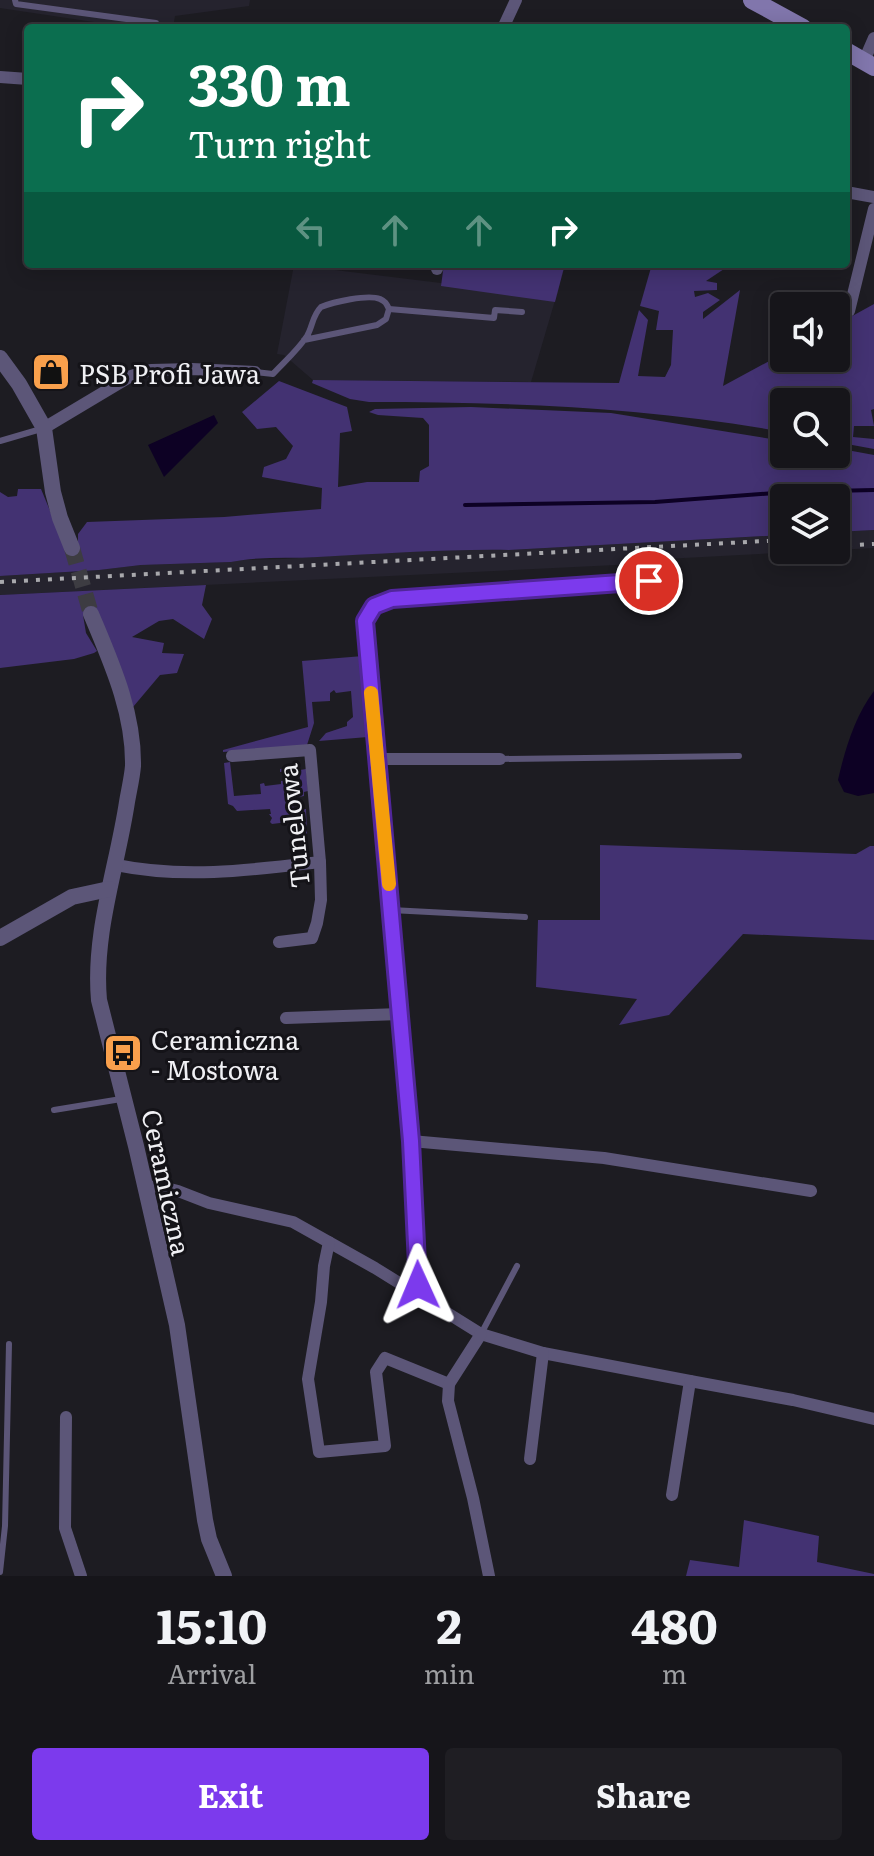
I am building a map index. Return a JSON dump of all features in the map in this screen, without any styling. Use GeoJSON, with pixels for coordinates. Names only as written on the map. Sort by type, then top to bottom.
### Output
{"type":"FeatureCollection","features":[{"type":"Feature","properties":{"kind":"main road"},"geometry":{"type":"LineString","coordinates":[[752,0],[796,24]]}},
{"type":"Feature","properties":{"kind":"main road"},"geometry":{"type":"LineString","coordinates":[[850,53],[869,64]]}},
{"type":"Feature","properties":{"kind":"street"},"geometry":{"type":"LineString","coordinates":[[505,24],[516,0]]}},
{"type":"Feature","properties":{"kind":"street"},"geometry":{"type":"LineString","coordinates":[[869,64],[874,38]]}},
{"type":"Feature","properties":{"kind":"street"},"geometry":{"type":"LineString","coordinates":[[0,77],[24,79]]}},
{"type":"Feature","properties":{"kind":"street"},"geometry":{"type":"LineString","coordinates":[[850,193],[874,197]]}},
{"type":"Feature","properties":{"kind":"street"},"geometry":{"type":"LineString","coordinates":[[850,307],[874,209]]}},
{"type":"Feature","properties":{"kind":"street"},"geometry":{"type":"LineString","coordinates":[[0,358],[44,428],[53,492],[72,548]]}},
{"type":"Feature","properties":{"kind":"street"},"geometry":{"type":"LineString","coordinates":[[44,428],[131,376],[151,370],[255,372]]}},
{"type":"Feature","properties":{"kind":"street"},"geometry":{"type":"LineString","coordinates":[[415,1292],[419,1274],[411,1141],[365,621],[374,606],[392,599],[649,581]]}},
{"type":"Feature","properties":{"kind":"street","name":"Ceramiczna"},"geometry":{"type":"LineString","coordinates":[[91,614],[127,711],[133,768],[109,889],[97,977],[105,1027],[125,1098],[179,1339],[209,1539],[224,1576]]}},
{"type":"Feature","properties":{"kind":"street","name":"Tunelowa"},"geometry":{"type":"LineString","coordinates":[[232,756],[310,750],[321,900],[312,938],[279,942]]}},
{"type":"Feature","properties":{"kind":"street"},"geometry":{"type":"LineString","coordinates":[[377,759],[500,759]]}},
{"type":"Feature","properties":{"kind":"street"},"geometry":{"type":"LineString","coordinates":[[116,865],[220,873],[320,862]]}},
{"type":"Feature","properties":{"kind":"street"},"geometry":{"type":"LineString","coordinates":[[0,938],[72,897],[109,889]]}},
{"type":"Feature","properties":{"kind":"street"},"geometry":{"type":"LineString","coordinates":[[286,1018],[400,1014]]}},
{"type":"Feature","properties":{"kind":"street"},"geometry":{"type":"LineString","coordinates":[[411,1141],[604,1158],[811,1191]]}},
{"type":"Feature","properties":{"kind":"street"},"geometry":{"type":"LineString","coordinates":[[145,1188],[158,1186],[209,1203],[293,1222],[481,1334],[543,1353],[793,1400],[874,1419]]}},
{"type":"Feature","properties":{"kind":"street"},"geometry":{"type":"LineString","coordinates":[[329,1242],[308,1379],[319,1452],[385,1446],[376,1372],[385,1358],[449,1384]]}},
{"type":"Feature","properties":{"kind":"street"},"geometry":{"type":"LineString","coordinates":[[481,1334],[449,1384],[448,1401],[489,1576]]}},
{"type":"Feature","properties":{"kind":"street"},"geometry":{"type":"LineString","coordinates":[[530,1459],[543,1353]]}},
{"type":"Feature","properties":{"kind":"street"},"geometry":{"type":"LineString","coordinates":[[672,1495],[690,1381]]}},
{"type":"Feature","properties":{"kind":"street"},"geometry":{"type":"LineString","coordinates":[[66,1417],[65,1528],[81,1576]]}},
{"type":"Feature","properties":{"kind":"lane"},"geometry":{"type":"LineString","coordinates":[[15,0],[16,4],[156,23]]}},
{"type":"Feature","properties":{"kind":"lane"},"geometry":{"type":"LineString","coordinates":[[255,372],[273,374],[304,340],[316,311],[328,304],[368,297],[381,300],[389,309],[386,319],[377,325],[304,340]]}},
{"type":"Feature","properties":{"kind":"lane"},"geometry":{"type":"LineString","coordinates":[[389,309],[494,318],[495,310],[522,312]]}},
{"type":"Feature","properties":{"kind":"lane"},"geometry":{"type":"LineString","coordinates":[[0,441],[44,428]]}},
{"type":"Feature","properties":{"kind":"lane"},"geometry":{"type":"LineString","coordinates":[[500,759],[739,756]]}},
{"type":"Feature","properties":{"kind":"lane"},"geometry":{"type":"LineString","coordinates":[[391,910],[525,917]]}},
{"type":"Feature","properties":{"kind":"lane"},"geometry":{"type":"LineString","coordinates":[[54,1110],[125,1098]]}},
{"type":"Feature","properties":{"kind":"lane"},"geometry":{"type":"LineString","coordinates":[[481,1334],[517,1266]]}},
{"type":"Feature","properties":{"kind":"lane"},"geometry":{"type":"LineString","coordinates":[[0,1572],[6,1511],[9,1344]]}},
{"type":"Feature","properties":{"kind":"shaded area"},"geometry":{"type":"Polygon","coordinates":[[[0,0],[250,0],[249,6],[175,16],[174,24],[107,24],[0,8],[0,0]]]}},
{"type":"Feature","properties":{"kind":"shaded area"},"geometry":{"type":"Polygon","coordinates":[[[293,268],[319,268],[556,297],[531,382],[313,380],[284,355],[277,354],[293,268]]]}},
{"type":"Feature","properties":{"kind":"shaded area"},"geometry":{"type":"Polygon","coordinates":[[[443,268],[564,268],[555,302],[441,286],[443,268]]]}},
{"type":"Feature","properties":{"kind":"shaded area"},"geometry":{"type":"Polygon","coordinates":[[[651,268],[724,268],[706,281],[717,283],[717,290],[694,291],[695,297],[708,293],[720,300],[703,312],[703,319],[740,290],[723,386],[770,361],[770,372],[850,372],[850,317],[874,304],[874,409],[871,410],[874,426],[854,426],[853,437],[874,439],[874,449],[850,445],[850,388],[770,388],[770,430],[681,417],[577,408],[369,402],[350,399],[312,383],[313,380],[619,383],[639,310],[648,320],[638,376],[665,377],[671,365],[673,330],[656,330],[659,311],[640,306],[651,268]]]}},
{"type":"Feature","properties":{"kind":"shaded area"},"geometry":{"type":"Polygon","coordinates":[[[279,381],[347,407],[352,431],[340,433],[338,487],[367,482],[419,482],[420,471],[429,466],[429,425],[423,418],[369,412],[375,409],[471,407],[611,413],[770,439],[770,468],[850,468],[850,451],[874,455],[874,530],[850,531],[850,484],[770,484],[770,536],[509,550],[263,558],[0,576],[0,492],[8,497],[17,496],[18,489],[41,489],[66,549],[78,547],[78,534],[87,522],[224,517],[321,509],[322,488],[262,477],[264,467],[286,459],[293,446],[276,427],[257,429],[242,412],[279,381]]]}},
{"type":"Feature","properties":{"kind":"shaded area"},"geometry":{"type":"Polygon","coordinates":[[[214,415],[218,423],[164,477],[148,445],[214,415]]]}},
{"type":"Feature","properties":{"kind":"shaded area"},"geometry":{"type":"Polygon","coordinates":[[[874,530],[874,548],[850,549],[850,531],[874,530]]]}},
{"type":"Feature","properties":{"kind":"shaded area"},"geometry":{"type":"Polygon","coordinates":[[[770,536],[770,553],[665,559],[636,564],[0,595],[0,576],[375,553],[509,550],[770,536]]]}},
{"type":"Feature","properties":{"kind":"shaded area"},"geometry":{"type":"Polygon","coordinates":[[[206,585],[202,605],[212,619],[204,639],[173,619],[159,621],[132,637],[164,643],[162,653],[184,654],[177,673],[160,675],[133,707],[83,615],[86,633],[97,651],[94,653],[74,659],[0,668],[0,595],[206,585]]]}},
{"type":"Feature","properties":{"kind":"shaded area"},"geometry":{"type":"Polygon","coordinates":[[[363,656],[368,737],[319,741],[326,733],[347,726],[353,717],[351,691],[336,693],[334,690],[330,693],[330,701],[312,702],[314,723],[307,745],[223,752],[308,727],[302,661],[363,656]]]}},
{"type":"Feature","properties":{"kind":"shaded area"},"geometry":{"type":"Polygon","coordinates":[[[874,691],[874,793],[858,796],[844,792],[838,780],[852,733],[874,691]]]}},
{"type":"Feature","properties":{"kind":"shaded area"},"geometry":{"type":"Polygon","coordinates":[[[230,762],[234,796],[261,794],[260,784],[281,784],[281,781],[300,779],[299,770],[280,772],[280,769],[306,769],[308,791],[292,801],[294,810],[306,809],[307,834],[301,834],[301,822],[297,822],[296,816],[288,816],[288,822],[272,824],[270,809],[237,811],[228,804],[224,763],[230,762]]]}},
{"type":"Feature","properties":{"kind":"shaded area"},"geometry":{"type":"Polygon","coordinates":[[[600,845],[856,854],[874,846],[874,940],[743,934],[669,1015],[619,1025],[637,999],[536,987],[538,920],[600,920],[600,845]]]}},
{"type":"Feature","properties":{"kind":"shaded area"},"geometry":{"type":"Polygon","coordinates":[[[744,1520],[819,1536],[817,1562],[874,1576],[686,1576],[690,1560],[739,1567],[744,1520]]]}},
{"type":"Feature","properties":{"kind":"waterway"},"geometry":{"type":"LineString","coordinates":[[465,505],[655,502],[787,492],[874,490]]}},
{"type":"Feature","properties":{"kind":"tunnel"},"geometry":{"type":"LineString","coordinates":[[72,548],[91,614]]}},
{"type":"Feature","properties":{"kind":"railway"},"geometry":{"type":"LineString","coordinates":[[0,582],[770,541]]}},
{"type":"Feature","properties":{"kind":"railway"},"geometry":{"type":"LineString","coordinates":[[850,545],[874,544]]}},
{"type":"Feature","properties":{"kind":"slow traffic"},"geometry":{"type":"LineString","coordinates":[[371,693],[389,884]]}},
{"type":"Feature","properties":{"kind":"place","name":"PSB Profi Jawa"},"geometry":{"type":"Point","coordinates":[51,372]}},
{"type":"Feature","properties":{"kind":"place","name":"Ceramiczna - Mostowa"},"geometry":{"type":"Point","coordinates":[123,1053]}},
{"type":"Feature","properties":{"kind":"route"},"geometry":{"type":"LineString","coordinates":[[418,1285],[411,1141],[365,621],[374,606],[392,599],[649,581]]}}]}
